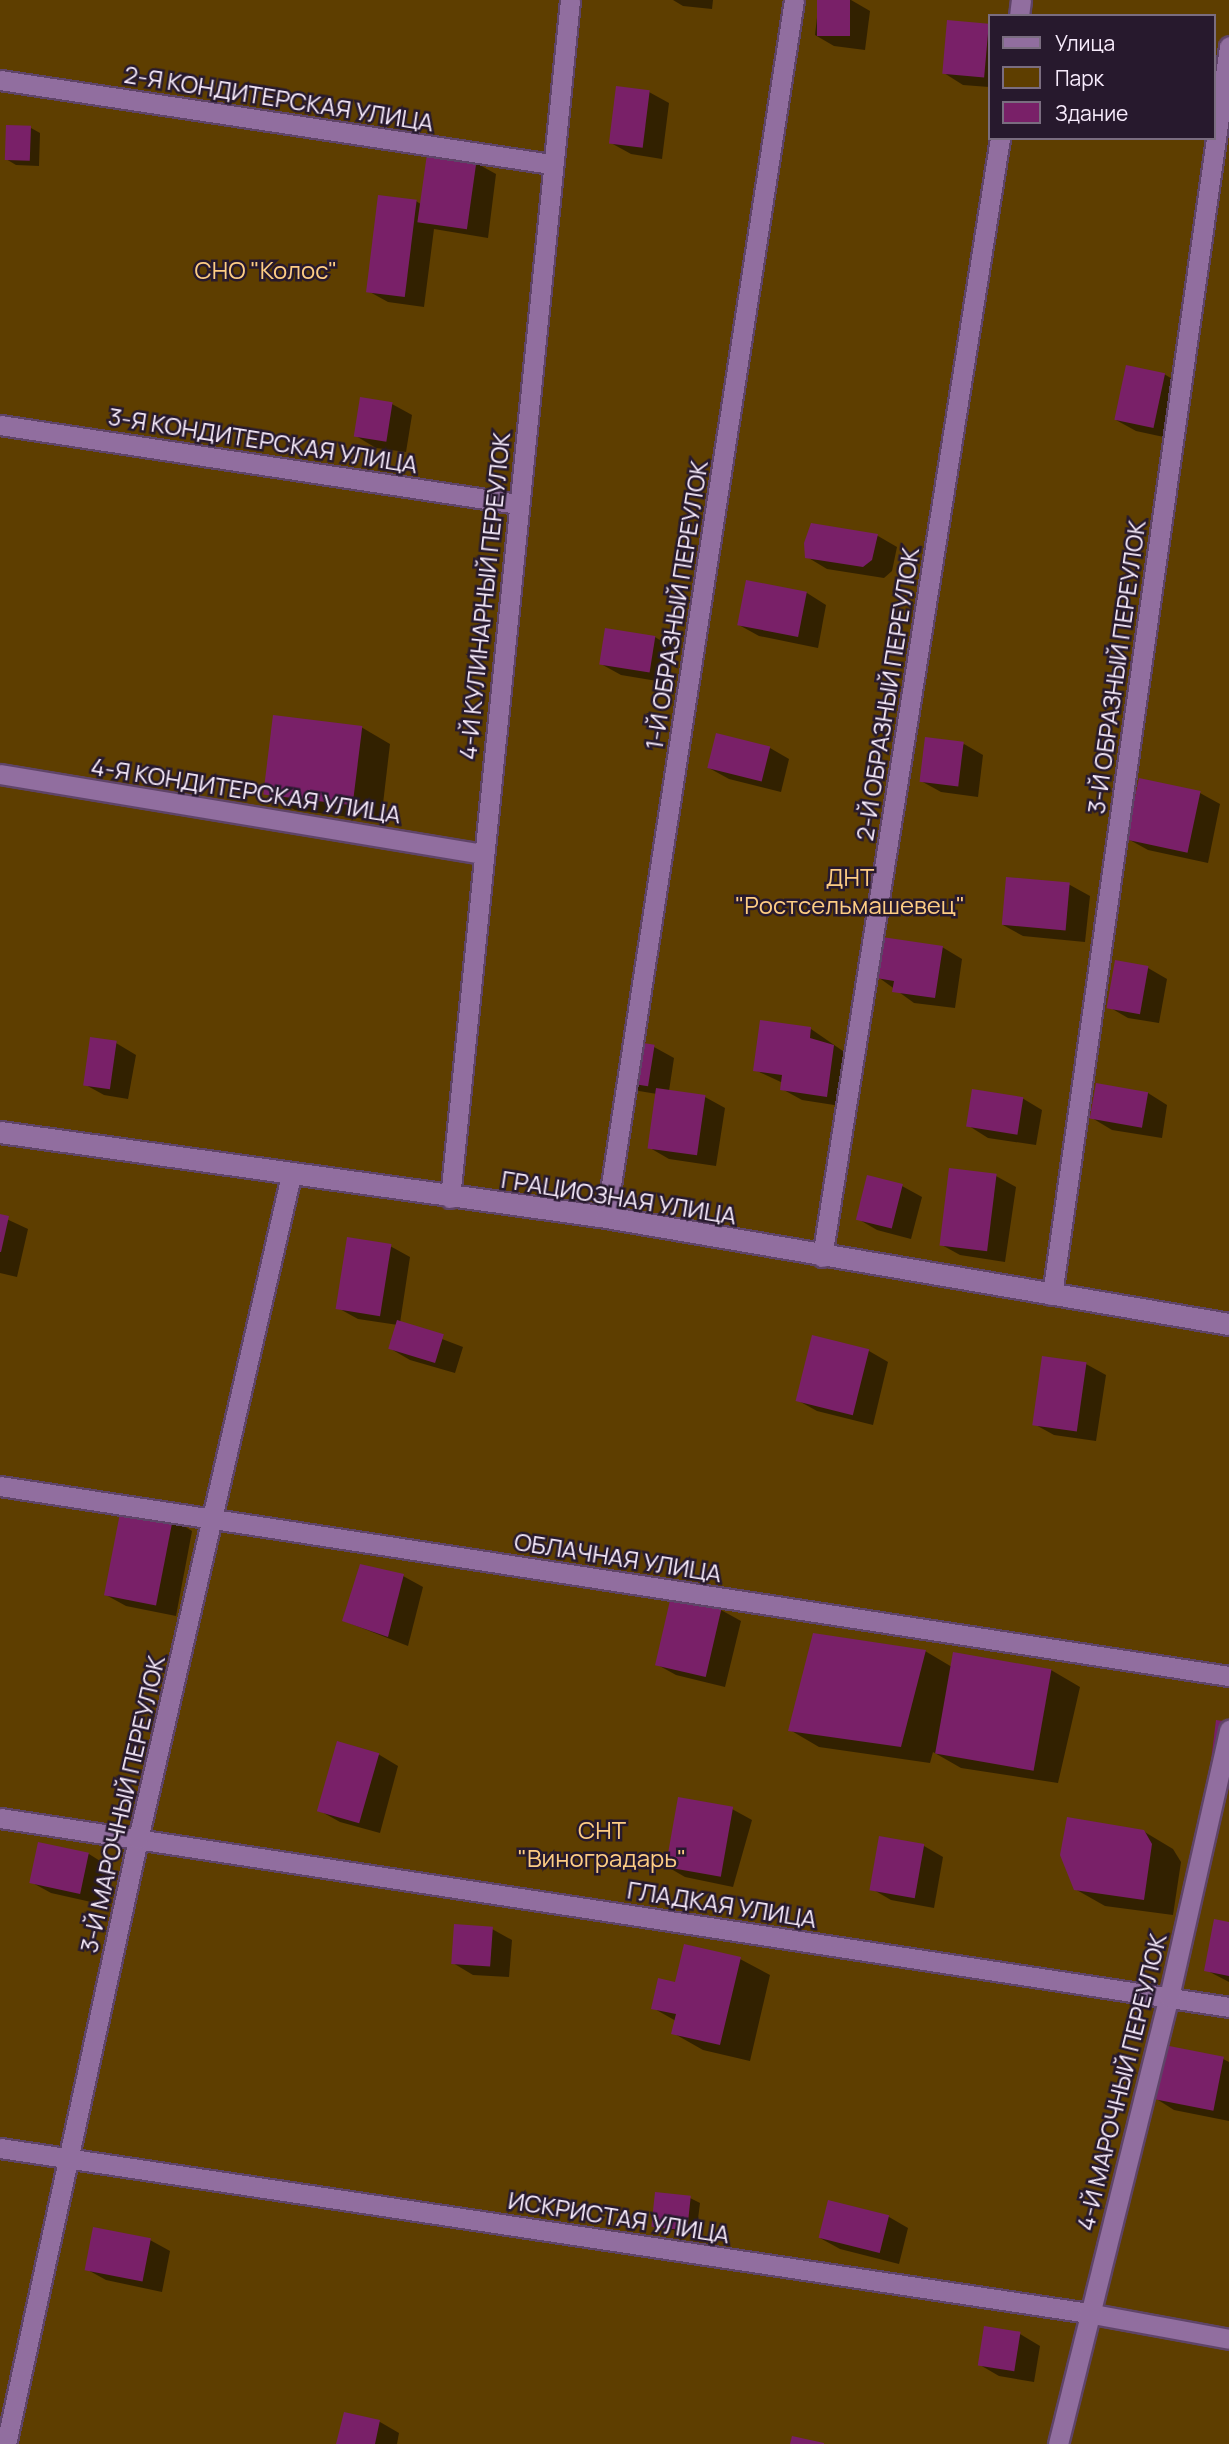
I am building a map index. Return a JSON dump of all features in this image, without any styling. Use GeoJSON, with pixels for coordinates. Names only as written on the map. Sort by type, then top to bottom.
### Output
{"type":"FeatureCollection","features":[{"type":"Feature","properties":{"kind":"street","name":"ГРАЦИОЗНАЯ УЛИЦА"},"geometry":{"type":"LineString","coordinates":[[0,1132],[450,1198],[606,1217],[822,1257],[1229,1324]]}},
{"type":"Feature","properties":{"kind":"lane","name":"4-Й КУЛИНАРНЫЙ ПЕРЕУЛОК"},"geometry":{"type":"LineString","coordinates":[[450,1198],[551,164],[570,0]]}},
{"type":"Feature","properties":{"kind":"lane","name":"1-Й ОБРАЗНЫЙ ПЕРЕУЛОК"},"geometry":{"type":"LineString","coordinates":[[606,1217],[794,0]]}},
{"type":"Feature","properties":{"kind":"lane","name":"3-Й ОБРАЗНЫЙ ПЕРЕУЛОК"},"geometry":{"type":"LineString","coordinates":[[1052,1295],[1229,46]]}},
{"type":"Feature","properties":{"kind":"lane","name":"2-Я КОНДИТЕРСКАЯ УЛИЦА"},"geometry":{"type":"LineString","coordinates":[[0,80],[551,164]]}},
{"type":"Feature","properties":{"kind":"lane","name":"2-Й ОБРАЗНЫЙ ПЕРЕУЛОК"},"geometry":{"type":"LineString","coordinates":[[822,1257],[999,140]]}},
{"type":"Feature","properties":{"kind":"lane","name":"3-Я КОНДИТЕРСКАЯ УЛИЦА"},"geometry":{"type":"LineString","coordinates":[[0,425],[518,504]]}},
{"type":"Feature","properties":{"kind":"lane","name":"4-Я КОНДИТЕРСКАЯ УЛИЦА"},"geometry":{"type":"LineString","coordinates":[[0,774],[483,854]]}},
{"type":"Feature","properties":{"kind":"lane","name":"3-Й МАРОЧНЫЙ ПЕРЕУЛОК"},"geometry":{"type":"LineString","coordinates":[[6,2444],[138,1839],[291,1175]]}},
{"type":"Feature","properties":{"kind":"lane","name":"ОБЛАЧНАЯ УЛИЦА"},"geometry":{"type":"LineString","coordinates":[[0,1486],[1229,1676]]}},
{"type":"Feature","properties":{"kind":"lane","name":"4-Й МАРОЧНЫЙ ПЕРЕУЛОК"},"geometry":{"type":"LineString","coordinates":[[1058,2444],[1088,2313],[1169,1997],[1229,1730]]}},
{"type":"Feature","properties":{"kind":"lane","name":"ГЛАДКАЯ УЛИЦА"},"geometry":{"type":"LineString","coordinates":[[0,1818],[1229,2007]]}},
{"type":"Feature","properties":{"kind":"lane","name":"ИСКРИСТАЯ УЛИЦА"},"geometry":{"type":"LineString","coordinates":[[0,2148],[1088,2313],[1229,2339]]}},
{"type":"Feature","properties":{"kind":"green space"},"geometry":{"type":"Polygon","coordinates":[[[0,0],[1229,0],[1229,2444],[0,2444],[0,0]]]}},
{"type":"Feature","properties":{"kind":"building"},"geometry":{"type":"Polygon","coordinates":[[[817,0],[850,0],[850,36],[817,36],[817,0]]]}},
{"type":"Feature","properties":{"kind":"building"},"geometry":{"type":"Polygon","coordinates":[[[947,20],[988,24],[984,77],[942,74],[947,20]]]}},
{"type":"Feature","properties":{"kind":"building"},"geometry":{"type":"Polygon","coordinates":[[[616,86],[650,90],[643,148],[609,144],[616,86]]]}},
{"type":"Feature","properties":{"kind":"building"},"geometry":{"type":"Polygon","coordinates":[[[6,125],[31,126],[30,161],[5,160],[6,125]]]}},
{"type":"Feature","properties":{"kind":"building"},"geometry":{"type":"Polygon","coordinates":[[[427,154],[477,161],[467,229],[417,222],[427,154]]]}},
{"type":"Feature","properties":{"kind":"building"},"geometry":{"type":"Polygon","coordinates":[[[378,195],[417,200],[405,297],[366,292],[378,195]]]}},
{"type":"Feature","properties":{"kind":"building"},"geometry":{"type":"Polygon","coordinates":[[[1126,365],[1165,373],[1153,428],[1114,420],[1126,365]]]}},
{"type":"Feature","properties":{"kind":"building"},"geometry":{"type":"Polygon","coordinates":[[[360,397],[393,402],[386,442],[354,437],[360,397]]]}},
{"type":"Feature","properties":{"kind":"building"},"geometry":{"type":"Polygon","coordinates":[[[811,523],[878,534],[872,560],[863,567],[805,558],[804,543],[811,523]]]}},
{"type":"Feature","properties":{"kind":"building"},"geometry":{"type":"Polygon","coordinates":[[[746,580],[807,592],[798,637],[737,625],[746,580]]]}},
{"type":"Feature","properties":{"kind":"building"},"geometry":{"type":"Polygon","coordinates":[[[605,628],[655,636],[650,673],[599,665],[605,628]]]}},
{"type":"Feature","properties":{"kind":"building"},"geometry":{"type":"Polygon","coordinates":[[[273,715],[362,726],[353,805],[263,794],[273,715]]]}},
{"type":"Feature","properties":{"kind":"building"},"geometry":{"type":"Polygon","coordinates":[[[716,733],[770,747],[762,781],[707,768],[716,733]]]}},
{"type":"Feature","properties":{"kind":"building"},"geometry":{"type":"Polygon","coordinates":[[[925,737],[964,742],[958,786],[920,782],[925,737]]]}},
{"type":"Feature","properties":{"kind":"building"},"geometry":{"type":"Polygon","coordinates":[[[1139,778],[1201,791],[1188,853],[1126,840],[1139,778]]]}},
{"type":"Feature","properties":{"kind":"building"},"geometry":{"type":"Polygon","coordinates":[[[1006,877],[1070,883],[1066,930],[1002,925],[1006,877]]]}},
{"type":"Feature","properties":{"kind":"building"},"geometry":{"type":"Polygon","coordinates":[[[882,937],[943,946],[935,998],[892,992],[894,981],[876,978],[882,937]]]}},
{"type":"Feature","properties":{"kind":"building"},"geometry":{"type":"Polygon","coordinates":[[[1115,960],[1148,966],[1140,1014],[1106,1008],[1115,960]]]}},
{"type":"Feature","properties":{"kind":"building"},"geometry":{"type":"Polygon","coordinates":[[[760,1020],[811,1027],[810,1038],[834,1045],[827,1097],[780,1090],[782,1075],[753,1071],[760,1020]]]}},
{"type":"Feature","properties":{"kind":"building"},"geometry":{"type":"Polygon","coordinates":[[[90,1037],[117,1041],[110,1089],[83,1086],[90,1037]]]}},
{"type":"Feature","properties":{"kind":"building"},"geometry":{"type":"Polygon","coordinates":[[[624,1040],[655,1045],[648,1086],[617,1081],[624,1040]]]}},
{"type":"Feature","properties":{"kind":"building"},"geometry":{"type":"Polygon","coordinates":[[[1096,1083],[1148,1092],[1142,1128],[1090,1118],[1096,1083]]]}},
{"type":"Feature","properties":{"kind":"building"},"geometry":{"type":"Polygon","coordinates":[[[656,1088],[706,1095],[697,1155],[648,1148],[656,1088]]]}},
{"type":"Feature","properties":{"kind":"building"},"geometry":{"type":"Polygon","coordinates":[[[972,1089],[1023,1097],[1017,1135],[966,1127],[972,1089]]]}},
{"type":"Feature","properties":{"kind":"building"},"geometry":{"type":"Polygon","coordinates":[[[949,1168],[997,1174],[987,1251],[939,1245],[949,1168]]]}},
{"type":"Feature","properties":{"kind":"building"},"geometry":{"type":"Polygon","coordinates":[[[867,1175],[903,1184],[892,1229],[856,1220],[867,1175]]]}},
{"type":"Feature","properties":{"kind":"building"},"geometry":{"type":"Polygon","coordinates":[[[0,1214],[9,1216],[1,1252],[0,1252],[0,1214]]]}},
{"type":"Feature","properties":{"kind":"building"},"geometry":{"type":"Polygon","coordinates":[[[347,1237],[391,1244],[380,1316],[336,1309],[347,1237]]]}},
{"type":"Feature","properties":{"kind":"building"},"geometry":{"type":"Polygon","coordinates":[[[397,1320],[444,1334],[435,1363],[388,1349],[397,1320]]]}},
{"type":"Feature","properties":{"kind":"building"},"geometry":{"type":"Polygon","coordinates":[[[812,1335],[869,1349],[853,1415],[796,1401],[812,1335]]]}},
{"type":"Feature","properties":{"kind":"building"},"geometry":{"type":"Polygon","coordinates":[[[1042,1356],[1087,1362],[1077,1432],[1032,1425],[1042,1356]]]}},
{"type":"Feature","properties":{"kind":"building"},"geometry":{"type":"Polygon","coordinates":[[[121,1508],[173,1518],[156,1605],[104,1595],[121,1508]]]}},
{"type":"Feature","properties":{"kind":"building"},"geometry":{"type":"Polygon","coordinates":[[[360,1564],[404,1574],[388,1637],[342,1621],[360,1564]]]}},
{"type":"Feature","properties":{"kind":"building"},"geometry":{"type":"Polygon","coordinates":[[[671,1596],[722,1608],[706,1677],[655,1665],[671,1596]]]}},
{"type":"Feature","properties":{"kind":"building"},"geometry":{"type":"Polygon","coordinates":[[[813,1633],[926,1650],[901,1747],[788,1731],[813,1633]]]}},
{"type":"Feature","properties":{"kind":"building"},"geometry":{"type":"Polygon","coordinates":[[[953,1652],[1051,1669],[1034,1771],[935,1753],[953,1652]]]}},
{"type":"Feature","properties":{"kind":"building"},"geometry":{"type":"Polygon","coordinates":[[[1216,1720],[1229,1722],[1229,1779],[1209,1777],[1216,1720]]]}},
{"type":"Feature","properties":{"kind":"building"},"geometry":{"type":"Polygon","coordinates":[[[337,1741],[379,1753],[359,1823],[317,1811],[337,1741]]]}},
{"type":"Feature","properties":{"kind":"building"},"geometry":{"type":"Polygon","coordinates":[[[678,1797],[733,1807],[721,1877],[666,1867],[678,1797]]]}},
{"type":"Feature","properties":{"kind":"building"},"geometry":{"type":"Polygon","coordinates":[[[1067,1817],[1144,1830],[1152,1844],[1144,1900],[1074,1890],[1060,1855],[1067,1817]]]}},
{"type":"Feature","properties":{"kind":"building"},"geometry":{"type":"Polygon","coordinates":[[[879,1836],[924,1844],[915,1898],[869,1890],[879,1836]]]}},
{"type":"Feature","properties":{"kind":"building"},"geometry":{"type":"Polygon","coordinates":[[[38,1842],[89,1853],[80,1894],[29,1883],[38,1842]]]}},
{"type":"Feature","properties":{"kind":"building"},"geometry":{"type":"Polygon","coordinates":[[[1214,1919],[1229,1922],[1229,1976],[1204,1971],[1214,1919]]]}},
{"type":"Feature","properties":{"kind":"building"},"geometry":{"type":"Polygon","coordinates":[[[454,1924],[493,1927],[490,1967],[451,1964],[454,1924]]]}},
{"type":"Feature","properties":{"kind":"building"},"geometry":{"type":"Polygon","coordinates":[[[684,1944],[741,1957],[720,2045],[671,2034],[676,2014],[651,2009],[658,1978],[675,1982],[684,1944]]]}},
{"type":"Feature","properties":{"kind":"building"},"geometry":{"type":"Polygon","coordinates":[[[1164,2045],[1224,2057],[1213,2111],[1154,2099],[1164,2045]]]}},
{"type":"Feature","properties":{"kind":"building"},"geometry":{"type":"Polygon","coordinates":[[[655,2192],[691,2196],[687,2231],[651,2227],[655,2192]]]}},
{"type":"Feature","properties":{"kind":"building"},"geometry":{"type":"Polygon","coordinates":[[[828,2200],[889,2215],[880,2253],[819,2238],[828,2200]]]}},
{"type":"Feature","properties":{"kind":"building"},"geometry":{"type":"Polygon","coordinates":[[[93,2227],[151,2238],[143,2281],[85,2270],[93,2227]]]}},
{"type":"Feature","properties":{"kind":"building"},"geometry":{"type":"Polygon","coordinates":[[[984,2326],[1021,2332],[1014,2371],[978,2366],[984,2326]]]}},
{"type":"Feature","properties":{"kind":"building"},"geometry":{"type":"Polygon","coordinates":[[[344,2412],[380,2420],[375,2444],[336,2444],[344,2412]]]}},
{"type":"Feature","properties":{"kind":"building"},"geometry":{"type":"Polygon","coordinates":[[[792,2436],[824,2443],[824,2444],[790,2444],[792,2436]]]}},
{"type":"Feature","properties":{"kind":"park label","name":"СНО \"Колос\""},"geometry":{"type":"Point","coordinates":[266,270]}},
{"type":"Feature","properties":{"kind":"park label","name":"ДНТ \"Ростсельмашевец\""},"geometry":{"type":"Point","coordinates":[850,891]}},
{"type":"Feature","properties":{"kind":"park label","name":"СНТ \"Виноградарь\""},"geometry":{"type":"Point","coordinates":[602,1844]}}]}
